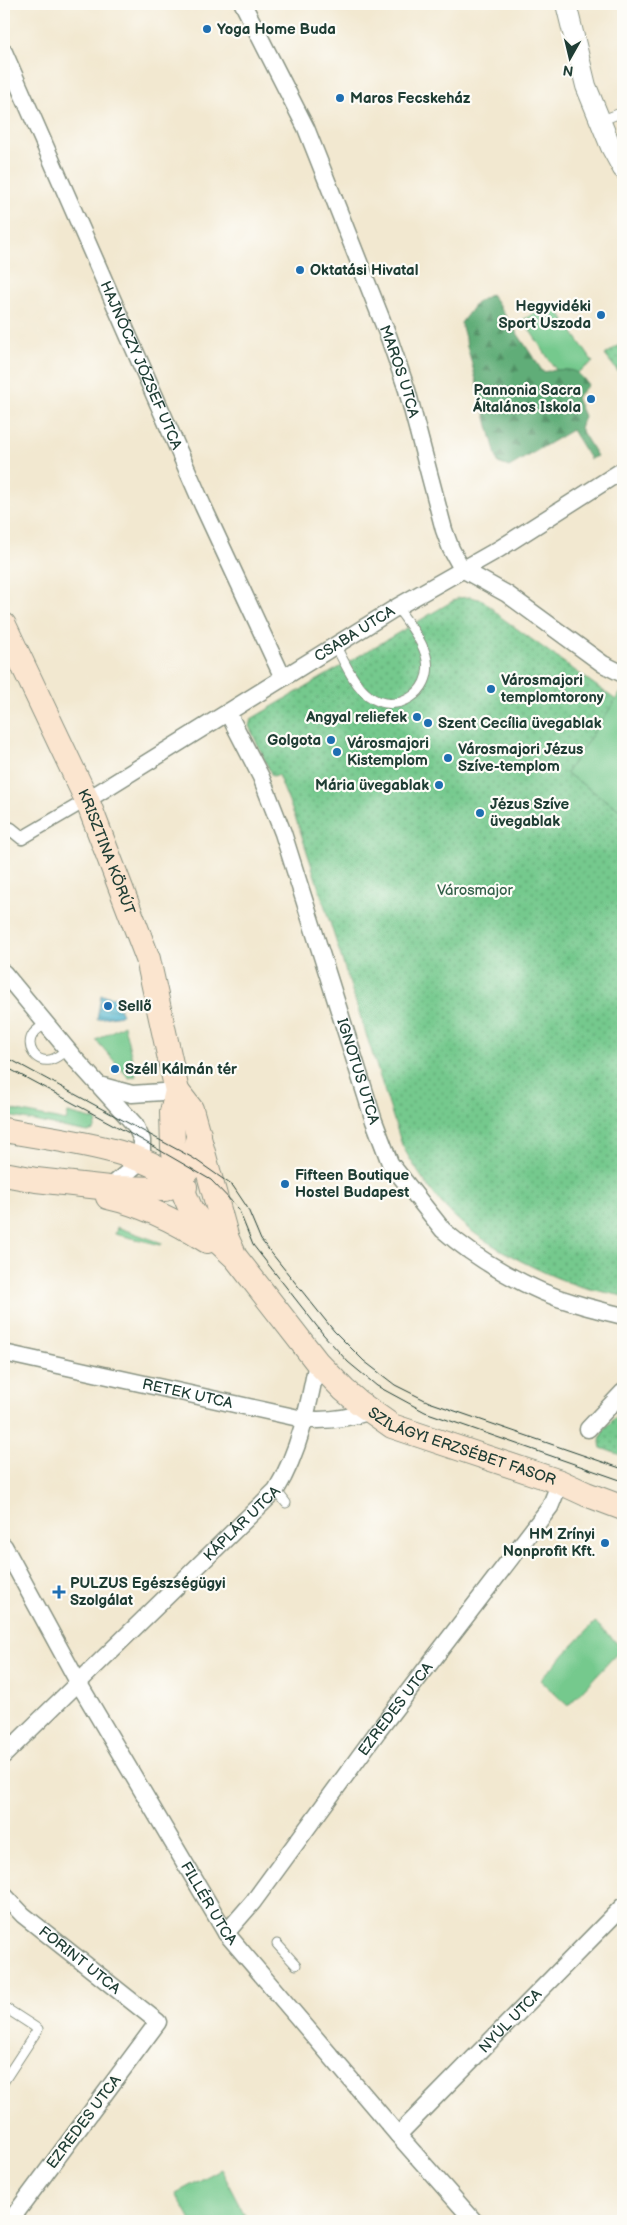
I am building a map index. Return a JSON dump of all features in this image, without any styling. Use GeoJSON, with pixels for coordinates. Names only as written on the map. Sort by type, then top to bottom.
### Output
{"type":"FeatureCollection","features":[{"type":"Feature","properties":{"kind":"main road","name":"KRISZTINA KÖRÚT"},"geometry":{"type":"LineString","coordinates":[[4,625],[87,800],[148,959],[177,1090],[190,1109],[199,1134]]}},
{"type":"Feature","properties":{"kind":"main road","name":"KRISZTINA KÖRÚT"},"geometry":{"type":"LineString","coordinates":[[172,1133],[172,1112],[177,1090]]}},
{"type":"Feature","properties":{"kind":"main road"},"geometry":{"type":"LineString","coordinates":[[4,1130],[100,1149],[147,1177]]}},
{"type":"Feature","properties":{"kind":"main road"},"geometry":{"type":"LineString","coordinates":[[147,1177],[172,1133]]}},
{"type":"Feature","properties":{"kind":"main road"},"geometry":{"type":"LineString","coordinates":[[172,1133],[180,1181],[191,1210],[209,1233],[231,1249],[317,1362]]}},
{"type":"Feature","properties":{"kind":"main road"},"geometry":{"type":"LineString","coordinates":[[180,1181],[190,1166],[199,1134]]}},
{"type":"Feature","properties":{"kind":"main road"},"geometry":{"type":"LineString","coordinates":[[199,1134],[231,1249]]}},
{"type":"Feature","properties":{"kind":"main road"},"geometry":{"type":"LineString","coordinates":[[36,1180],[109,1188],[147,1177],[161,1168],[180,1181]]}},
{"type":"Feature","properties":{"kind":"main road"},"geometry":{"type":"LineString","coordinates":[[4,1174],[130,1202],[179,1223],[231,1249]]}},
{"type":"Feature","properties":{"kind":"main road","name":"SZILÁGYI ERZSÉBET FASOR"},"geometry":{"type":"LineString","coordinates":[[317,1362],[344,1390],[392,1426],[560,1482],[623,1508]]}},
{"type":"Feature","properties":{"kind":"street","name":"MAROS UTCA"},"geometry":{"type":"LineString","coordinates":[[243,4],[306,128],[386,329],[408,390],[444,530],[451,549],[462,569]]}},
{"type":"Feature","properties":{"kind":"street"},"geometry":{"type":"LineString","coordinates":[[566,4],[586,86],[611,148],[623,169]]}},
{"type":"Feature","properties":{"kind":"street","name":"HAJNÓCZY JÓZSEF UTCA"},"geometry":{"type":"LineString","coordinates":[[4,52],[203,506],[283,678]]}},
{"type":"Feature","properties":{"kind":"street","name":"CSABA UTCA"},"geometry":{"type":"LineString","coordinates":[[87,800],[335,645],[499,548],[623,470]]}},
{"type":"Feature","properties":{"kind":"street"},"geometry":{"type":"LineString","coordinates":[[462,569],[507,594],[603,664],[623,674]]}},
{"type":"Feature","properties":{"kind":"street","name":"IGNOTUS UTCA"},"geometry":{"type":"LineString","coordinates":[[228,713],[261,777],[284,833],[374,1121],[390,1162],[443,1230],[453,1239],[509,1276],[573,1303],[623,1316]]}},
{"type":"Feature","properties":{"kind":"street"},"geometry":{"type":"LineString","coordinates":[[4,834],[11,829],[22,838],[87,800]]}},
{"type":"Feature","properties":{"kind":"street"},"geometry":{"type":"LineString","coordinates":[[4,973],[67,1050],[135,1125],[142,1140],[147,1177]]}},
{"type":"Feature","properties":{"kind":"street"},"geometry":{"type":"LineString","coordinates":[[99,1086],[132,1094],[146,1095],[177,1090]]}},
{"type":"Feature","properties":{"kind":"street","name":"RETEK UTCA"},"geometry":{"type":"LineString","coordinates":[[4,1353],[303,1420],[320,1422],[336,1420],[351,1418],[372,1411]]}},
{"type":"Feature","properties":{"kind":"street","name":"KÁPLÁR UTCA"},"geometry":{"type":"LineString","coordinates":[[4,1755],[78,1682],[281,1497],[317,1362]]}},
{"type":"Feature","properties":{"kind":"street"},"geometry":{"type":"LineString","coordinates":[[588,1429],[623,1392]]}},
{"type":"Feature","properties":{"kind":"street","name":"EZREDES UTCA"},"geometry":{"type":"LineString","coordinates":[[226,1933],[253,1902],[378,1731],[550,1507],[560,1482]]}},
{"type":"Feature","properties":{"kind":"street","name":"FILLÉR UTCA"},"geometry":{"type":"LineString","coordinates":[[5,1551],[78,1682],[226,1933],[474,2221]]}},
{"type":"Feature","properties":{"kind":"street","name":"FORINT UTCA"},"geometry":{"type":"LineString","coordinates":[[4,1895],[23,1915],[158,2022]]}},
{"type":"Feature","properties":{"kind":"street","name":"NYÚL UTCA"},"geometry":{"type":"LineString","coordinates":[[398,2135],[623,1906]]}},
{"type":"Feature","properties":{"kind":"street","name":"EZREDES UTCA"},"geometry":{"type":"LineString","coordinates":[[10,2221],[158,2022]]}},
{"type":"Feature","properties":{"kind":"lane"},"geometry":{"type":"LineString","coordinates":[[600,121],[623,112]]}},
{"type":"Feature","properties":{"kind":"lane"},"geometry":{"type":"LineString","coordinates":[[335,645],[359,686],[370,697],[377,701],[392,704],[408,700],[414,696],[424,683],[428,668],[427,660],[397,607]]}},
{"type":"Feature","properties":{"kind":"lane"},"geometry":{"type":"LineString","coordinates":[[45,1024],[33,1035],[30,1048],[33,1054],[38,1058],[50,1060],[67,1050]]}},
{"type":"Feature","properties":{"kind":"lane"},"geometry":{"type":"LineString","coordinates":[[130,1202],[147,1198],[147,1177]]}},
{"type":"Feature","properties":{"kind":"lane"},"geometry":{"type":"LineString","coordinates":[[277,1944],[296,1965]]}},
{"type":"Feature","properties":{"kind":"lane"},"geometry":{"type":"LineString","coordinates":[[4,2007],[38,2029],[4,2081]]}},
{"type":"Feature","properties":{"kind":"green space"},"geometry":{"type":"Polygon","coordinates":[[[491,294],[543,372],[574,371],[588,385],[576,398],[584,416],[580,428],[597,456],[590,459],[572,430],[509,467],[498,463],[461,323],[476,303],[491,294]]]}},
{"type":"Feature","properties":{"kind":"green space"},"geometry":{"type":"Polygon","coordinates":[[[552,302],[593,362],[564,382],[523,320],[552,302]]]}},
{"type":"Feature","properties":{"kind":"green space"},"geometry":{"type":"Polygon","coordinates":[[[623,342],[623,378],[605,355],[623,342]]]}},
{"type":"Feature","properties":{"kind":"green space","name":"Városmajor"},"geometry":{"type":"Polygon","coordinates":[[[470,597],[483,600],[502,618],[616,700],[566,773],[623,812],[623,1296],[565,1281],[504,1252],[476,1234],[455,1217],[422,1178],[402,1145],[299,827],[278,775],[272,776],[249,726],[251,719],[458,598],[470,597]]]}},
{"type":"Feature","properties":{"kind":"green space"},"geometry":{"type":"Polygon","coordinates":[[[623,692],[623,812],[566,773],[623,692]]]}},
{"type":"Feature","properties":{"kind":"green space"},"geometry":{"type":"Polygon","coordinates":[[[124,1025],[136,1076],[129,1078],[96,1040],[124,1025]]]}},
{"type":"Feature","properties":{"kind":"green space"},"geometry":{"type":"Polygon","coordinates":[[[4,1108],[66,1121],[68,1113],[95,1120],[97,1123],[94,1130],[87,1132],[4,1115],[4,1108]]]}},
{"type":"Feature","properties":{"kind":"green space"},"geometry":{"type":"Polygon","coordinates":[[[117,1227],[162,1243],[161,1245],[115,1234],[117,1227]]]}},
{"type":"Feature","properties":{"kind":"green space"},"geometry":{"type":"Polygon","coordinates":[[[623,1410],[623,1456],[601,1448],[600,1442],[603,1431],[623,1410]]]}},
{"type":"Feature","properties":{"kind":"green space"},"geometry":{"type":"Polygon","coordinates":[[[595,1622],[622,1648],[568,1706],[540,1680],[595,1622]]]}},
{"type":"Feature","properties":{"kind":"green space"},"geometry":{"type":"Polygon","coordinates":[[[221,2169],[248,2221],[191,2221],[176,2193],[221,2169]]]}},
{"type":"Feature","properties":{"kind":"water"},"geometry":{"type":"Polygon","coordinates":[[[101,995],[116,997],[122,1015],[97,1019],[101,995]]]}},
{"type":"Feature","properties":{"kind":"tram line"},"geometry":{"type":"LineString","coordinates":[[4,1056],[193,1158],[233,1186],[247,1207],[261,1240],[334,1331],[364,1361],[395,1385],[429,1402],[623,1469]]}},
{"type":"Feature","properties":{"kind":"tram line"},"geometry":{"type":"LineString","coordinates":[[4,1066],[142,1140],[211,1180],[238,1208],[253,1245],[323,1334],[348,1362],[377,1386],[425,1412],[623,1481]]}},
{"type":"Feature","properties":{"kind":"place","name":"Yoga Home Buda"},"geometry":{"type":"Point","coordinates":[207,29]}},
{"type":"Feature","properties":{"kind":"place","name":"Maros Fecskeház"},"geometry":{"type":"Point","coordinates":[340,98]}},
{"type":"Feature","properties":{"kind":"place","name":"Oktatási Hivatal"},"geometry":{"type":"Point","coordinates":[300,270]}},
{"type":"Feature","properties":{"kind":"place","name":"Hegyvidéki Sport Uszoda"},"geometry":{"type":"Point","coordinates":[601,315]}},
{"type":"Feature","properties":{"kind":"place","name":"Pannonia Sacra Általános Iskola"},"geometry":{"type":"Point","coordinates":[591,399]}},
{"type":"Feature","properties":{"kind":"place","name":"Városmajori templomtorony"},"geometry":{"type":"Point","coordinates":[491,689]}},
{"type":"Feature","properties":{"kind":"place","name":"Angyal reliefek"},"geometry":{"type":"Point","coordinates":[417,717]}},
{"type":"Feature","properties":{"kind":"place","name":"Szent Cecília üvegablak"},"geometry":{"type":"Point","coordinates":[428,723]}},
{"type":"Feature","properties":{"kind":"place","name":"Golgota"},"geometry":{"type":"Point","coordinates":[331,740]}},
{"type":"Feature","properties":{"kind":"place","name":"Városmajori Kistemplom"},"geometry":{"type":"Point","coordinates":[337,752]}},
{"type":"Feature","properties":{"kind":"place","name":"Városmajori Jézus Szíve-templom"},"geometry":{"type":"Point","coordinates":[448,758]}},
{"type":"Feature","properties":{"kind":"place","name":"Mária üvegablak"},"geometry":{"type":"Point","coordinates":[439,785]}},
{"type":"Feature","properties":{"kind":"place","name":"Jézus Szíve üvegablak"},"geometry":{"type":"Point","coordinates":[480,813]}},
{"type":"Feature","properties":{"kind":"place","name":"Sellő"},"geometry":{"type":"Point","coordinates":[108,1006]}},
{"type":"Feature","properties":{"kind":"place","name":"Széll Kálmán tér"},"geometry":{"type":"Point","coordinates":[115,1069]}},
{"type":"Feature","properties":{"kind":"place","name":"Fifteen Boutique Hostel Budapest"},"geometry":{"type":"Point","coordinates":[285,1184]}},
{"type":"Feature","properties":{"kind":"place","name":"HM Zrínyi Nonprofit Kft."},"geometry":{"type":"Point","coordinates":[605,1543]}},
{"type":"Feature","properties":{"kind":"place","name":"PULZUS Egészségügyi Szolgálat"},"geometry":{"type":"Point","coordinates":[59,1592]}}]}
